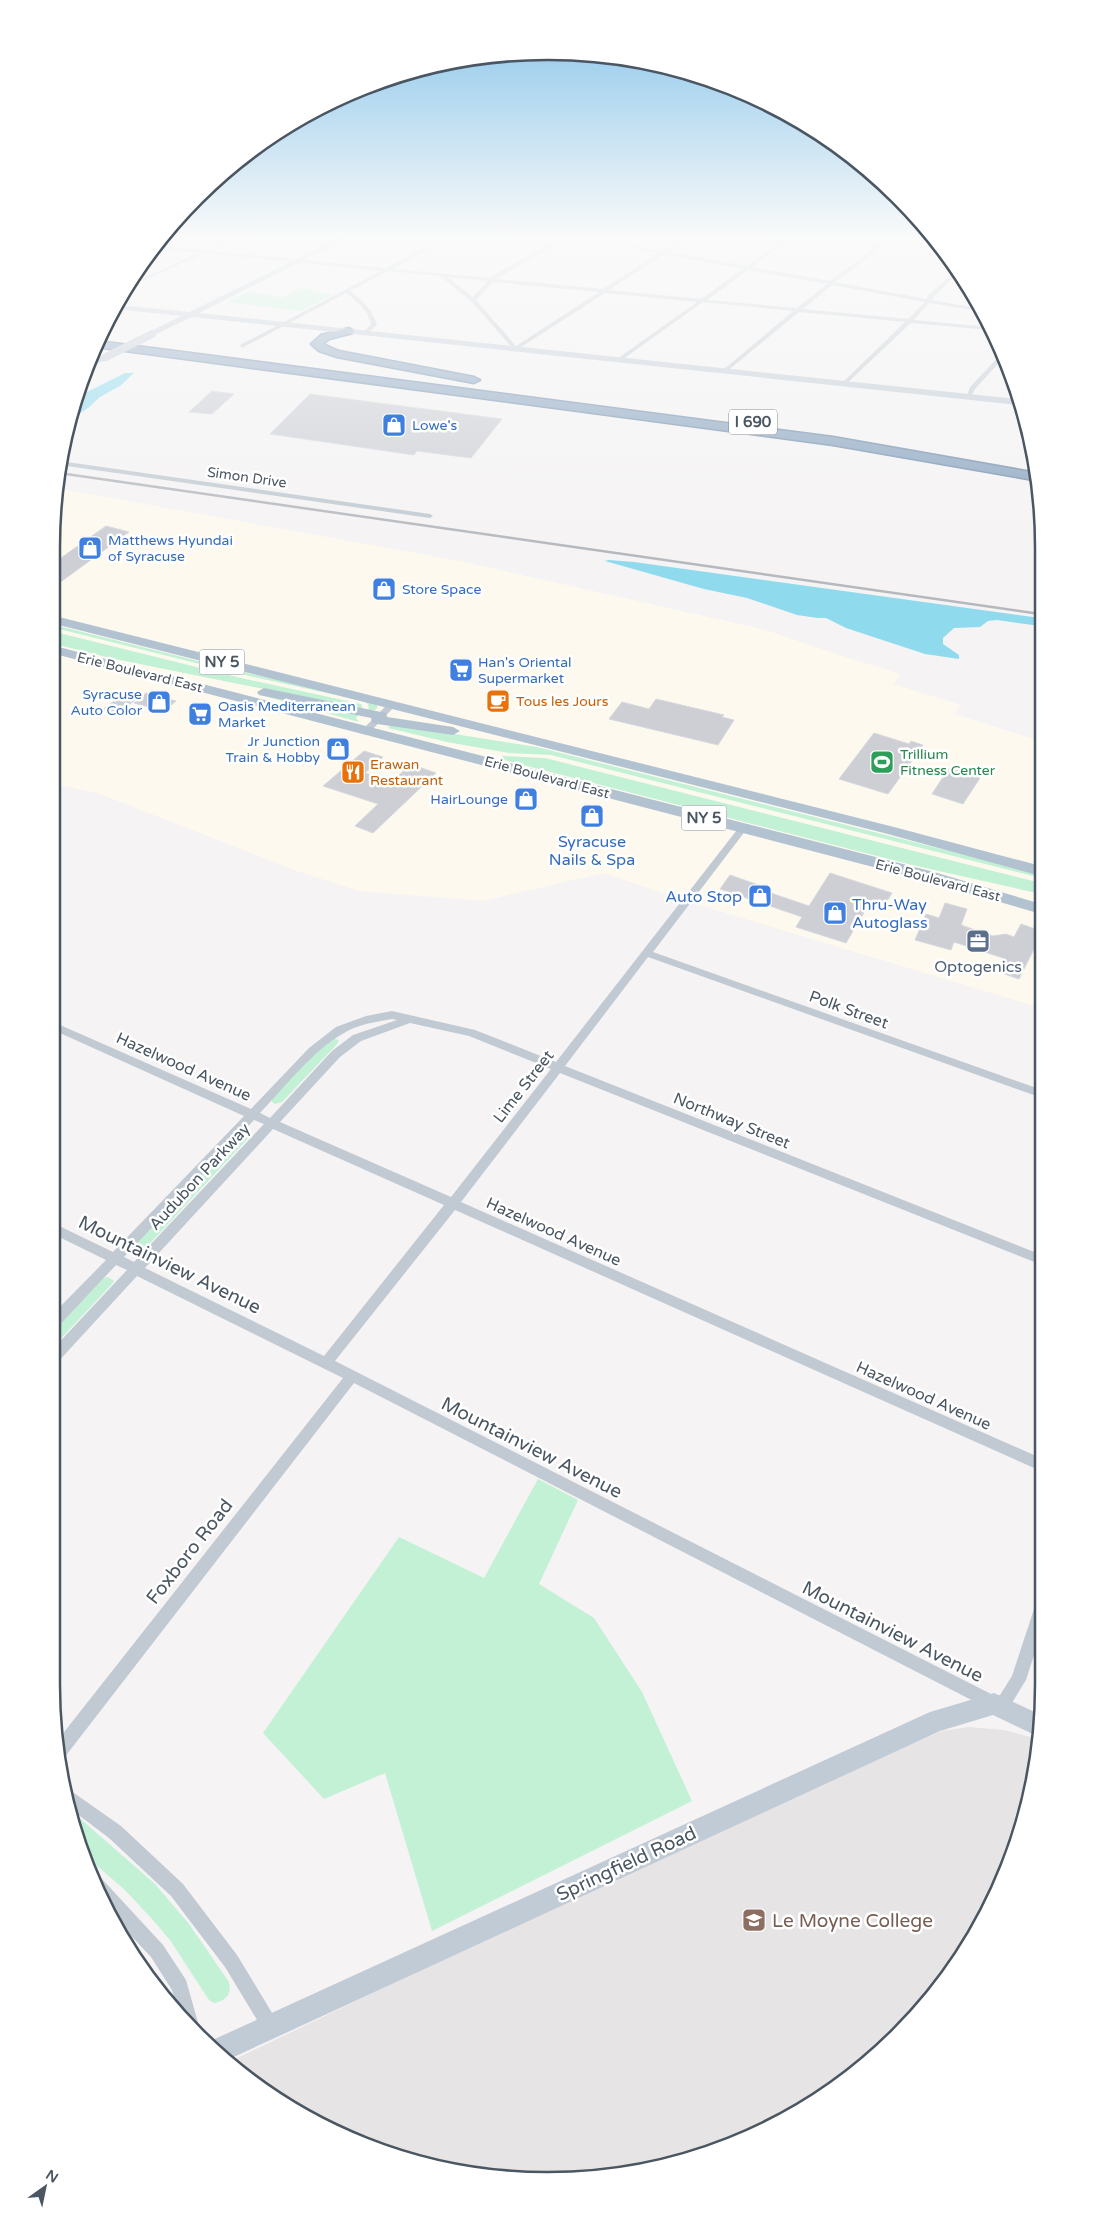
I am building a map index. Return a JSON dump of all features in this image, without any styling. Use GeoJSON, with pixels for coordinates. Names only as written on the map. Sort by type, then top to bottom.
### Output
{"type":"FeatureCollection","features":[{"type":"Feature","properties":{"kind":"highway","name":"I 690"},"geometry":{"type":"LineString","coordinates":[[147,343],[886,441],[1028,465]]}},
{"type":"Feature","properties":{"kind":"highway"},"geometry":{"type":"LineString","coordinates":[[316,344],[322,349],[337,354],[485,382]]}},
{"type":"Feature","properties":{"kind":"highway","name":"I 690"},"geometry":{"type":"LineString","coordinates":[[104,345],[832,441],[1030,475]]}},
{"type":"Feature","properties":{"kind":"highway"},"geometry":{"type":"LineString","coordinates":[[503,386],[595,402]]}},
{"type":"Feature","properties":{"kind":"main road","name":"Erie Boulevard East"},"geometry":{"type":"LineString","coordinates":[[60,621],[936,842],[1035,869]]}},
{"type":"Feature","properties":{"kind":"main road","name":"Erie Boulevard East"},"geometry":{"type":"LineString","coordinates":[[60,651],[928,876],[1035,906]]}},
{"type":"Feature","properties":{"kind":"main road"},"geometry":{"type":"LineString","coordinates":[[133,670],[213,682],[379,718],[454,731],[522,737]]}},
{"type":"Feature","properties":{"kind":"main road"},"geometry":{"type":"LineString","coordinates":[[928,876],[1035,896]]}},
{"type":"Feature","properties":{"kind":"street"},"geometry":{"type":"LineString","coordinates":[[97,361],[134,343]]}},
{"type":"Feature","properties":{"kind":"street"},"geometry":{"type":"LineString","coordinates":[[242,346],[248,343]]}},
{"type":"Feature","properties":{"kind":"street"},"geometry":{"type":"LineString","coordinates":[[460,343],[1012,401]]}},
{"type":"Feature","properties":{"kind":"street"},"geometry":{"type":"LineString","coordinates":[[510,343],[515,349]]}},
{"type":"Feature","properties":{"kind":"street"},"geometry":{"type":"LineString","coordinates":[[515,349],[524,343]]}},
{"type":"Feature","properties":{"kind":"street"},"geometry":{"type":"LineString","coordinates":[[619,360],[642,343]]}},
{"type":"Feature","properties":{"kind":"street"},"geometry":{"type":"LineString","coordinates":[[725,371],[758,343]]}},
{"type":"Feature","properties":{"kind":"street"},"geometry":{"type":"LineString","coordinates":[[844,384],[887,343]]}},
{"type":"Feature","properties":{"kind":"street"},"geometry":{"type":"LineString","coordinates":[[968,397],[972,388],[998,361]]}},
{"type":"Feature","properties":{"kind":"street","name":"Simon Drive"},"geometry":{"type":"LineString","coordinates":[[67,464],[430,516]]}},
{"type":"Feature","properties":{"kind":"street"},"geometry":{"type":"LineString","coordinates":[[366,731],[392,705]]}},
{"type":"Feature","properties":{"kind":"street","name":"Lime Street"},"geometry":{"type":"LineString","coordinates":[[326,1363],[453,1203],[742,828]]}},
{"type":"Feature","properties":{"kind":"street","name":"Polk Street"},"geometry":{"type":"LineString","coordinates":[[646,953],[1035,1092]]}},
{"type":"Feature","properties":{"kind":"street","name":"Audubon Parkway"},"geometry":{"type":"LineString","coordinates":[[60,1316],[313,1051],[340,1030],[351,1025],[392,1015],[407,1020]]}},
{"type":"Feature","properties":{"kind":"street","name":"Northway Street"},"geometry":{"type":"LineString","coordinates":[[407,1020],[435,1024],[471,1034],[1035,1257]]}},
{"type":"Feature","properties":{"kind":"street","name":"Audubon Parkway"},"geometry":{"type":"LineString","coordinates":[[60,1350],[336,1054],[357,1038],[407,1020]]}},
{"type":"Feature","properties":{"kind":"street"},"geometry":{"type":"LineString","coordinates":[[351,1025],[357,1038]]}},
{"type":"Feature","properties":{"kind":"street","name":"Hazelwood Avenue"},"geometry":{"type":"LineString","coordinates":[[60,1029],[1035,1462]]}},
{"type":"Feature","properties":{"kind":"street","name":"Mountainview Avenue"},"geometry":{"type":"LineString","coordinates":[[60,1232],[352,1376],[994,1704]]}},
{"type":"Feature","properties":{"kind":"street","name":"Foxboro Road"},"geometry":{"type":"LineString","coordinates":[[64,1745],[352,1376]]}},
{"type":"Feature","properties":{"kind":"street"},"geometry":{"type":"LineString","coordinates":[[994,1704],[1005,1701],[1018,1680],[1035,1630]]}},
{"type":"Feature","properties":{"kind":"street"},"geometry":{"type":"LineString","coordinates":[[994,1704],[1033,1723]]}},
{"type":"Feature","properties":{"kind":"street","name":"Springfield Road"},"geometry":{"type":"LineString","coordinates":[[223,2048],[938,1720],[994,1704]]}},
{"type":"Feature","properties":{"kind":"street"},"geometry":{"type":"LineString","coordinates":[[75,1802],[115,1832],[177,1890],[232,1962],[271,2026]]}},
{"type":"Feature","properties":{"kind":"street"},"geometry":{"type":"LineString","coordinates":[[110,1900],[157,1950],[180,1986],[186,2012]]}},
{"type":"Feature","properties":{"kind":"shaded area"},"geometry":{"type":"Polygon","coordinates":[[[64,489],[460,561],[766,630],[901,674],[893,684],[961,705],[955,714],[1035,739],[1035,1006],[686,901],[604,873],[482,901],[359,891],[297,871],[100,794],[60,785],[60,548],[64,489]]]}},
{"type":"Feature","properties":{"kind":"shaded area","name":"Le Moyne College"},"geometry":{"type":"Polygon","coordinates":[[[969,1727],[1004,1730],[1032,1737],[1026,1780],[1018,1811],[998,1871],[985,1900],[953,1955],[914,2006],[892,2029],[869,2051],[818,2090],[763,2122],[704,2146],[643,2163],[611,2168],[548,2172],[484,2168],[452,2163],[421,2155],[361,2135],[304,2107],[277,2090],[236,2059],[608,1880],[891,1752],[942,1731],[969,1727]]]}},
{"type":"Feature","properties":{"kind":"green space"},"geometry":{"type":"Polygon","coordinates":[[[60,626],[226,668],[374,702],[378,707],[375,710],[369,710],[368,704],[363,701],[236,673],[60,629],[60,626]]]}},
{"type":"Feature","properties":{"kind":"green space"},"geometry":{"type":"Polygon","coordinates":[[[60,633],[241,678],[361,704],[363,709],[110,658],[60,645],[60,633]]]}},
{"type":"Feature","properties":{"kind":"green space"},"geometry":{"type":"Polygon","coordinates":[[[253,693],[359,714],[356,718],[359,722],[253,693]]]}},
{"type":"Feature","properties":{"kind":"green space"},"geometry":{"type":"Polygon","coordinates":[[[391,724],[537,747],[1035,872],[1035,876],[551,755],[509,753],[447,742],[388,728],[391,724]]]}},
{"type":"Feature","properties":{"kind":"green space"},"geometry":{"type":"Polygon","coordinates":[[[503,756],[545,758],[1035,881],[1035,893],[912,865],[500,759],[503,756]]]}},
{"type":"Feature","properties":{"kind":"green space"},"geometry":{"type":"Polygon","coordinates":[[[333,1038],[339,1040],[337,1044],[282,1102],[275,1104],[272,1102],[272,1098],[318,1050],[333,1038]]]}},
{"type":"Feature","properties":{"kind":"green space"},"geometry":{"type":"Polygon","coordinates":[[[245,1129],[250,1130],[251,1135],[151,1242],[145,1247],[139,1244],[137,1241],[245,1129]]]}},
{"type":"Feature","properties":{"kind":"green space"},"geometry":{"type":"Polygon","coordinates":[[[108,1277],[114,1281],[60,1339],[60,1324],[104,1278],[108,1277]]]}},
{"type":"Feature","properties":{"kind":"green space"},"geometry":{"type":"Polygon","coordinates":[[[538,1479],[578,1500],[539,1584],[594,1618],[642,1692],[692,1801],[432,1931],[385,1773],[324,1799],[263,1733],[399,1537],[484,1578],[538,1479]]]}},
{"type":"Feature","properties":{"kind":"green space"},"geometry":{"type":"Polygon","coordinates":[[[79,1818],[155,1884],[189,1924],[229,1982],[230,1990],[225,1999],[214,2003],[209,2000],[170,1940],[125,1890],[94,1864],[79,1818]]]}},
{"type":"Feature","properties":{"kind":"water"},"geometry":{"type":"Polygon","coordinates":[[[125,373],[134,373],[120,386],[100,397],[79,414],[85,393],[125,373]]]}},
{"type":"Feature","properties":{"kind":"water"},"geometry":{"type":"Polygon","coordinates":[[[605,561],[634,562],[1035,617],[1035,625],[997,620],[988,621],[980,627],[954,628],[943,638],[943,644],[959,655],[959,659],[925,654],[846,628],[826,618],[797,615],[747,598],[704,589],[605,561]]]}},
{"type":"Feature","properties":{"kind":"building"},"geometry":{"type":"Polygon","coordinates":[[[212,391],[234,394],[212,414],[189,412],[212,391]]]}},
{"type":"Feature","properties":{"kind":"building","name":"Lowe's"},"geometry":{"type":"Polygon","coordinates":[[[310,394],[502,419],[471,458],[417,451],[414,455],[270,434],[310,394]]]}},
{"type":"Feature","properties":{"kind":"building","name":"Matthews Hyundai of Syracuse"},"geometry":{"type":"Polygon","coordinates":[[[106,526],[129,532],[60,582],[60,559],[106,526]]]}},
{"type":"Feature","properties":{"kind":"building"},"geometry":{"type":"Polygon","coordinates":[[[126,692],[140,696],[116,715],[102,710],[126,692]]]}},
{"type":"Feature","properties":{"kind":"building","name":"Syracuse Auto Color"},"geometry":{"type":"Polygon","coordinates":[[[146,693],[176,701],[164,711],[134,703],[146,693]]]}},
{"type":"Feature","properties":{"kind":"building"},"geometry":{"type":"Polygon","coordinates":[[[656,699],[724,715],[722,717],[734,720],[718,745],[609,719],[622,702],[649,709],[656,699]]]}},
{"type":"Feature","properties":{"kind":"building","name":"Trillium Fitness Center"},"geometry":{"type":"Polygon","coordinates":[[[874,733],[909,744],[911,741],[923,745],[888,794],[839,779],[874,733]]]}},
{"type":"Feature","properties":{"kind":"building"},"geometry":{"type":"Polygon","coordinates":[[[364,751],[383,757],[365,773],[391,782],[407,768],[416,766],[436,773],[373,833],[355,826],[378,804],[323,786],[364,751]]]}},
{"type":"Feature","properties":{"kind":"building"},"geometry":{"type":"Polygon","coordinates":[[[949,768],[980,778],[963,804],[932,794],[949,768]]]}},
{"type":"Feature","properties":{"kind":"building","name":"Thru-Way Autoglass"},"geometry":{"type":"Polygon","coordinates":[[[830,873],[892,893],[883,908],[869,904],[846,943],[796,927],[802,917],[720,889],[730,875],[770,889],[768,892],[809,906],[830,873]]]}},
{"type":"Feature","properties":{"kind":"building","name":"Optogenics"},"geometry":{"type":"Polygon","coordinates":[[[945,903],[967,909],[961,925],[993,936],[1006,934],[1014,937],[1021,924],[1035,929],[1035,947],[1019,979],[996,971],[1003,958],[954,942],[951,950],[915,940],[926,914],[939,918],[945,903]]]}},
{"type":"Feature","properties":{"kind":"railway"},"geometry":{"type":"LineString","coordinates":[[66,474],[1035,613]]}},
{"type":"Feature","properties":{"kind":"place","name":"Lowe's"},"geometry":{"type":"Point","coordinates":[394,425]}},
{"type":"Feature","properties":{"kind":"place","name":"Matthews Hyundai of Syracuse"},"geometry":{"type":"Point","coordinates":[90,548]}},
{"type":"Feature","properties":{"kind":"place","name":"Store Space"},"geometry":{"type":"Point","coordinates":[384,589]}},
{"type":"Feature","properties":{"kind":"place","name":"Han's Oriental Supermarket"},"geometry":{"type":"Point","coordinates":[461,670]}},
{"type":"Feature","properties":{"kind":"place","name":"Tous les Jours"},"geometry":{"type":"Point","coordinates":[498,701]}},
{"type":"Feature","properties":{"kind":"place","name":"Syracuse Auto Color"},"geometry":{"type":"Point","coordinates":[159,702]}},
{"type":"Feature","properties":{"kind":"place","name":"Oasis Mediterranean Market"},"geometry":{"type":"Point","coordinates":[200,714]}},
{"type":"Feature","properties":{"kind":"place","name":"Jr Junction Train & Hobby"},"geometry":{"type":"Point","coordinates":[338,749]}},
{"type":"Feature","properties":{"kind":"place","name":"Trillium Fitness Center"},"geometry":{"type":"Point","coordinates":[882,762]}},
{"type":"Feature","properties":{"kind":"place","name":"Erawan Restaurant"},"geometry":{"type":"Point","coordinates":[353,772]}},
{"type":"Feature","properties":{"kind":"place","name":"HairLounge"},"geometry":{"type":"Point","coordinates":[526,799]}},
{"type":"Feature","properties":{"kind":"place","name":"Syracuse Nails & Spa"},"geometry":{"type":"Point","coordinates":[592,816]}},
{"type":"Feature","properties":{"kind":"place","name":"Auto Stop"},"geometry":{"type":"Point","coordinates":[760,896]}},
{"type":"Feature","properties":{"kind":"place","name":"Thru-Way Autoglass"},"geometry":{"type":"Point","coordinates":[835,913]}},
{"type":"Feature","properties":{"kind":"place","name":"Optogenics"},"geometry":{"type":"Point","coordinates":[978,941]}},
{"type":"Feature","properties":{"kind":"place","name":"Le Moyne College"},"geometry":{"type":"Point","coordinates":[754,1920]}}]}
